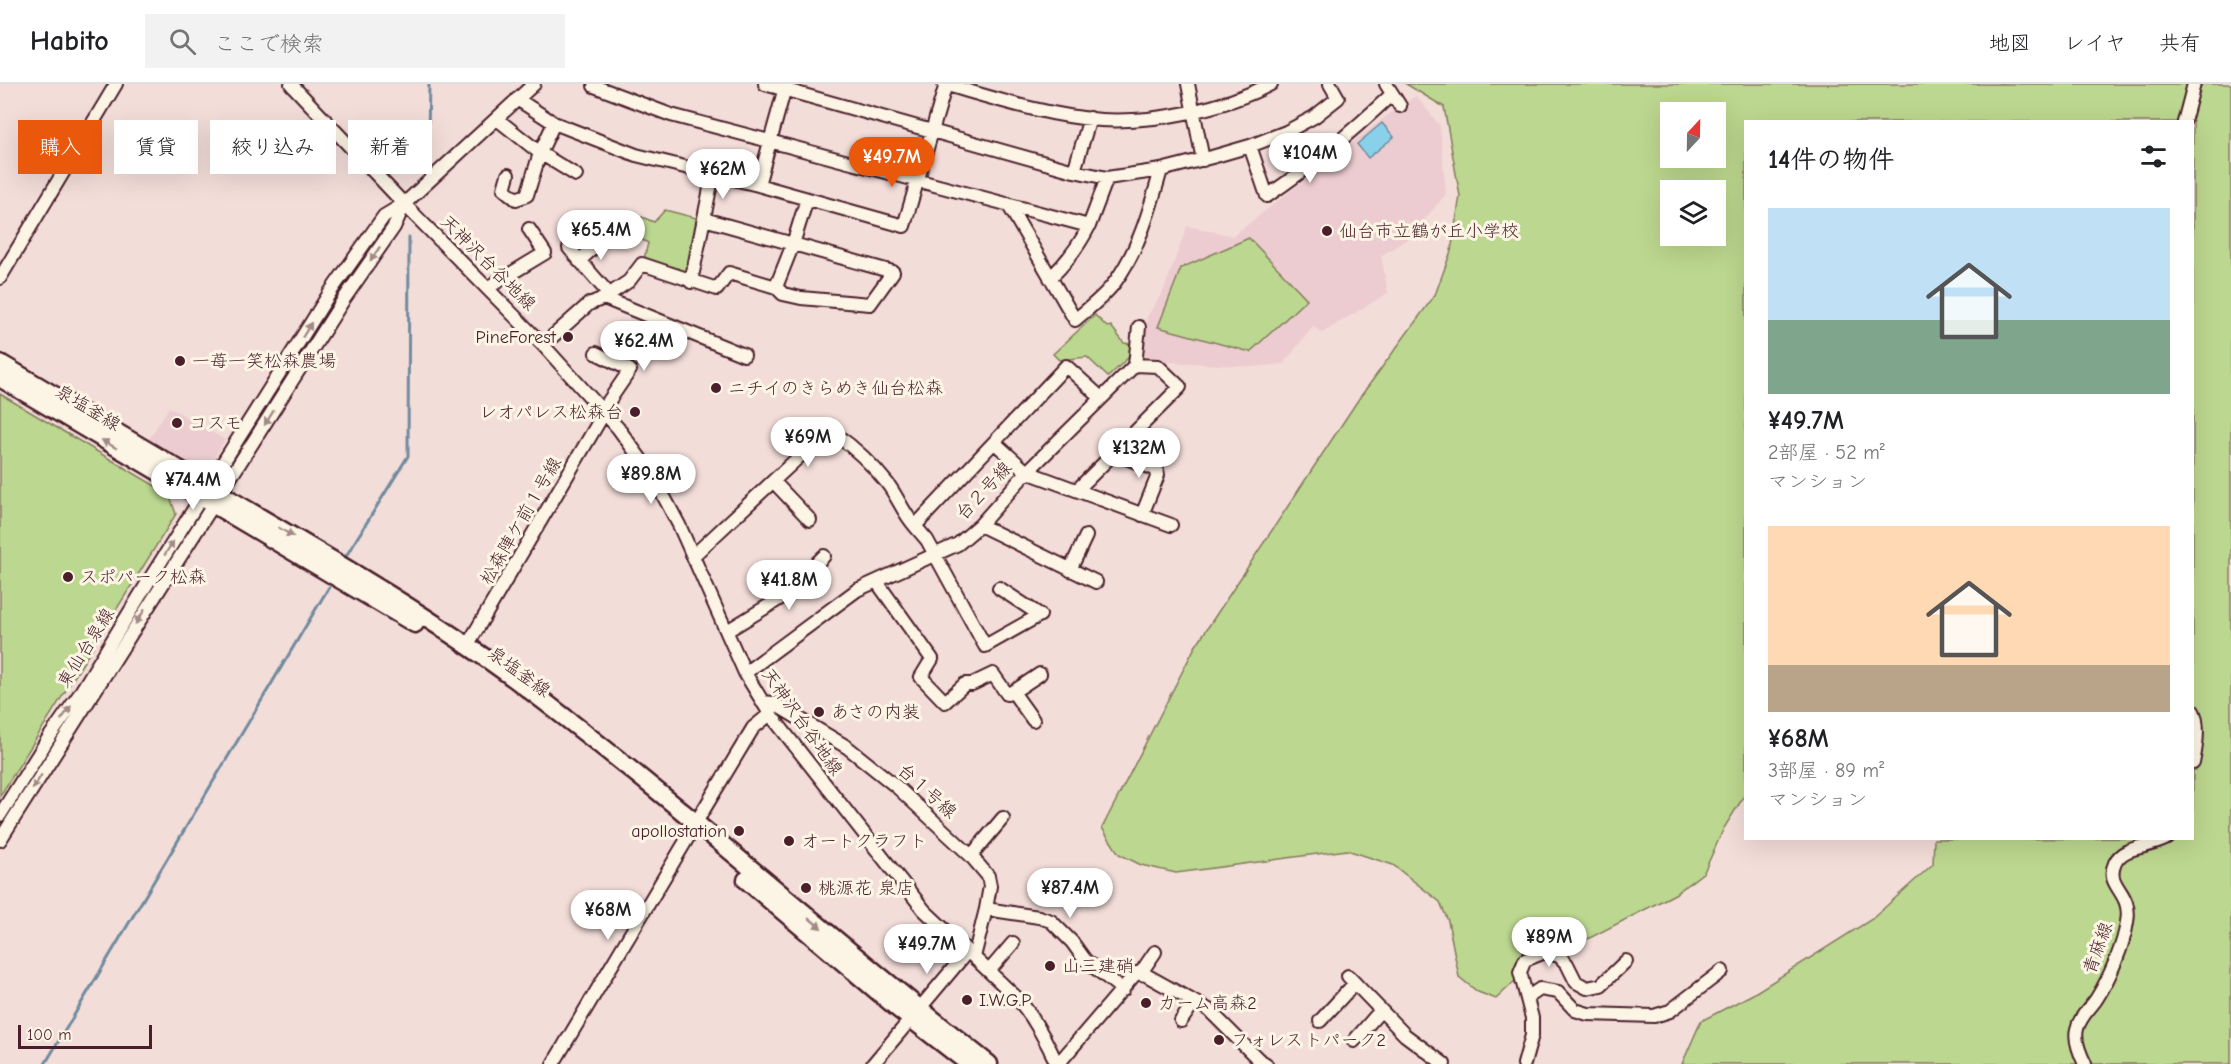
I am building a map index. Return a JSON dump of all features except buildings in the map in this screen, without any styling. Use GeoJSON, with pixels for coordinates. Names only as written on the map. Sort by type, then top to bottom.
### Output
{"type":"FeatureCollection","features":[{"type":"Feature","properties":{"kind":"main road"},"geometry":{"type":"LineString","coordinates":[[0,363],[211,496]]}},
{"type":"Feature","properties":{"kind":"main road","name":"泉塩釜線"},"geometry":{"type":"LineString","coordinates":[[0,378],[211,496],[351,570],[519,683],[612,755],[693,829]]}},
{"type":"Feature","properties":{"kind":"main road","name":"泉塩釜線"},"geometry":{"type":"LineString","coordinates":[[211,496],[440,640],[555,723],[693,829],[914,1013],[969,1064]]}},
{"type":"Feature","properties":{"kind":"main road","name":"泉塩釜線"},"geometry":{"type":"LineString","coordinates":[[914,1013],[989,1064]]}},
{"type":"Feature","properties":{"kind":"street"},"geometry":{"type":"LineString","coordinates":[[0,278],[116,84]]}},
{"type":"Feature","properties":{"kind":"street","name":"天神沢台谷地線"},"geometry":{"type":"LineString","coordinates":[[291,84],[404,204],[543,345],[603,412],[653,476],[680,525],[746,673],[770,714],[924,910],[1018,999],[1037,1022],[1058,1064]]}},
{"type":"Feature","properties":{"kind":"street","name":"東仙台泉線"},"geometry":{"type":"LineString","coordinates":[[0,815],[48,739],[211,496],[332,291],[384,216],[404,204],[534,84]]}},
{"type":"Feature","properties":{"kind":"street"},"geometry":{"type":"LineString","coordinates":[[596,84],[594,86],[606,93],[671,115],[1089,226]]}},
{"type":"Feature","properties":{"kind":"street"},"geometry":{"type":"LineString","coordinates":[[765,84],[785,87],[1074,171],[1107,178],[1161,170],[1203,160],[1286,132],[1322,111],[1338,98],[1330,84]]}},
{"type":"Feature","properties":{"kind":"street"},"geometry":{"type":"LineString","coordinates":[[517,99],[554,123],[636,155],[758,185],[904,226],[945,84],[1046,112],[1102,120],[1159,117],[1193,111],[1231,100],[1271,84]]}},
{"type":"Feature","properties":{"kind":"street"},"geometry":{"type":"LineString","coordinates":[[1188,84],[1203,160]]}},
{"type":"Feature","properties":{"kind":"street"},"geometry":{"type":"LineString","coordinates":[[2185,120],[2194,84]]}},
{"type":"Feature","properties":{"kind":"street"},"geometry":{"type":"LineString","coordinates":[[758,185],[785,87]]}},
{"type":"Feature","properties":{"kind":"street"},"geometry":{"type":"LineString","coordinates":[[1250,146],[1267,196],[1329,150],[1389,89],[1400,106]]}},
{"type":"Feature","properties":{"kind":"street"},"geometry":{"type":"LineString","coordinates":[[1074,171],[1090,118]]}},
{"type":"Feature","properties":{"kind":"street"},"geometry":{"type":"LineString","coordinates":[[497,119],[540,153],[576,176]]}},
{"type":"Feature","properties":{"kind":"street"},"geometry":{"type":"LineString","coordinates":[[508,175],[504,189],[516,199],[527,195],[540,153],[554,123]]}},
{"type":"Feature","properties":{"kind":"street"},"geometry":{"type":"LineString","coordinates":[[1008,204],[1075,320],[1098,301],[1115,282],[1135,249],[1161,170]]}},
{"type":"Feature","properties":{"kind":"street"},"geometry":{"type":"LineString","coordinates":[[691,282],[713,174]]}},
{"type":"Feature","properties":{"kind":"street"},"geometry":{"type":"LineString","coordinates":[[1050,278],[1063,266],[1080,244],[1107,178]]}},
{"type":"Feature","properties":{"kind":"street"},"geometry":{"type":"LineString","coordinates":[[776,287],[794,244],[807,199]]}},
{"type":"Feature","properties":{"kind":"street"},"geometry":{"type":"LineString","coordinates":[[543,345],[589,304],[629,281],[642,264],[717,289],[729,273],[776,287],[783,294],[801,298],[870,304],[893,272],[704,219]]}},
{"type":"Feature","properties":{"kind":"street"},"geometry":{"type":"LineString","coordinates":[[574,227],[573,233],[577,240],[569,248],[606,296],[744,355]]}},
{"type":"Feature","properties":{"kind":"street"},"geometry":{"type":"LineString","coordinates":[[487,288],[545,253],[529,229]]}},
{"type":"Feature","properties":{"kind":"street"},"geometry":{"type":"LineString","coordinates":[[579,261],[602,240]]}},
{"type":"Feature","properties":{"kind":"street"},"geometry":{"type":"LineString","coordinates":[[1077,490],[1180,387],[1158,366],[1135,364],[1139,327]]}},
{"type":"Feature","properties":{"kind":"street","name":"松森陣ケ前１号線"},"geometry":{"type":"LineString","coordinates":[[467,646],[603,412],[630,370],[596,353]]}},
{"type":"Feature","properties":{"kind":"street","name":"台２号線"},"geometry":{"type":"LineString","coordinates":[[746,673],[857,590],[957,544],[980,525],[1027,472],[1135,364]]}},
{"type":"Feature","properties":{"kind":"street"},"geometry":{"type":"LineString","coordinates":[[915,526],[1066,366],[1100,397]]}},
{"type":"Feature","properties":{"kind":"street"},"geometry":{"type":"LineString","coordinates":[[693,556],[818,440],[836,434],[856,449],[888,484],[905,514],[927,540],[985,646],[1040,615],[999,588]]}},
{"type":"Feature","properties":{"kind":"street"},"geometry":{"type":"LineString","coordinates":[[995,443],[1027,472],[1171,525]]}},
{"type":"Feature","properties":{"kind":"street"},"geometry":{"type":"LineString","coordinates":[[1114,453],[1157,470],[1158,475],[1142,515]]}},
{"type":"Feature","properties":{"kind":"street"},"geometry":{"type":"LineString","coordinates":[[773,481],[810,520]]}},
{"type":"Feature","properties":{"kind":"street"},"geometry":{"type":"LineString","coordinates":[[2,833],[137,622],[211,496]]}},
{"type":"Feature","properties":{"kind":"street"},"geometry":{"type":"LineString","coordinates":[[980,525],[1096,582]]}},
{"type":"Feature","properties":{"kind":"street"},"geometry":{"type":"LineString","coordinates":[[1070,570],[1086,536]]}},
{"type":"Feature","properties":{"kind":"street"},"geometry":{"type":"LineString","coordinates":[[727,631],[781,598],[824,556]]}},
{"type":"Feature","properties":{"kind":"street"},"geometry":{"type":"LineString","coordinates":[[877,582],[932,659],[921,676],[945,702],[965,684],[972,684],[993,674],[1007,694],[1014,692],[1040,674]]}},
{"type":"Feature","properties":{"kind":"street"},"geometry":{"type":"LineString","coordinates":[[1014,692],[1033,720]]}},
{"type":"Feature","properties":{"kind":"street","name":"台１号線"},"geometry":{"type":"LineString","coordinates":[[762,702],[773,703],[847,747],[897,787],[988,876],[990,886],[987,909],[970,954]]}},
{"type":"Feature","properties":{"kind":"street"},"geometry":{"type":"LineString","coordinates":[[2194,713],[2196,730],[2194,752]]}},
{"type":"Feature","properties":{"kind":"street"},"geometry":{"type":"LineString","coordinates":[[553,1064],[753,728],[770,714]]}},
{"type":"Feature","properties":{"kind":"street"},"geometry":{"type":"LineString","coordinates":[[970,856],[1003,818]]}},
{"type":"Feature","properties":{"kind":"street","name":"青麻線"},"geometry":{"type":"LineString","coordinates":[[2085,1064],[2077,1041],[2076,1030],[2081,1018],[2104,986],[2128,921],[2125,896],[2113,882],[2112,873],[2116,861],[2122,853],[2161,840]]}},
{"type":"Feature","properties":{"kind":"street"},"geometry":{"type":"LineString","coordinates":[[987,909],[1051,921],[1072,942],[1085,960],[1123,990]]}},
{"type":"Feature","properties":{"kind":"street"},"geometry":{"type":"LineString","coordinates":[[989,971],[1013,943]]}},
{"type":"Feature","properties":{"kind":"street"},"geometry":{"type":"LineString","coordinates":[[1140,974],[1155,952]]}},
{"type":"Feature","properties":{"kind":"street"},"geometry":{"type":"LineString","coordinates":[[1524,1064],[1532,1035],[1532,1018],[1520,972],[1525,960],[1545,952],[1559,956],[1567,964],[1576,982],[1587,988],[1601,985],[1626,961]]}},
{"type":"Feature","properties":{"kind":"street"},"geometry":{"type":"LineString","coordinates":[[873,1064],[914,1013],[970,954]]}},
{"type":"Feature","properties":{"kind":"street"},"geometry":{"type":"LineString","coordinates":[[1527,998],[1540,989],[1558,992],[1575,1010],[1587,1014],[1654,1016],[1670,1011],[1722,971]]}},
{"type":"Feature","properties":{"kind":"street"},"geometry":{"type":"LineString","coordinates":[[1058,1064],[1136,974],[1146,975],[1209,1010],[1259,1062]]}},
{"type":"Feature","properties":{"kind":"street"},"geometry":{"type":"LineString","coordinates":[[1320,1021],[1351,979],[1405,1035],[1444,1064]]}},
{"type":"Feature","properties":{"kind":"street"},"geometry":{"type":"LineString","coordinates":[[1181,1021],[1194,1002]]}},
{"type":"Feature","properties":{"kind":"street"},"geometry":{"type":"LineString","coordinates":[[1354,1041],[1381,1010]]}},
{"type":"Feature","properties":{"kind":"shaded area","name":"仙台市立鶴が丘小学校"},"geometry":{"type":"Polygon","coordinates":[[[1416,96],[1440,126],[1446,194],[1410,237],[1381,256],[1388,293],[1322,333],[1313,327],[1283,364],[1252,367],[1142,360],[1147,317],[1164,290],[1187,226],[1233,236],[1395,109],[1416,96]]]}},
{"type":"Feature","properties":{"kind":"shaded area","name":"コスモ"},"geometry":{"type":"Polygon","coordinates":[[[169,407],[225,440],[215,456],[189,462],[149,439],[169,407]]]}},
{"type":"Feature","properties":{"kind":"green space"},"geometry":{"type":"Polygon","coordinates":[[[1406,84],[2231,84],[2231,1064],[1682,1064],[1701,1021],[1753,994],[1872,919],[1933,864],[1934,840],[2194,840],[2194,120],[1744,120],[1744,796],[1724,828],[1704,872],[1675,894],[1584,941],[1563,927],[1531,952],[1517,979],[1496,999],[1478,992],[1459,977],[1448,921],[1440,902],[1393,865],[1347,850],[1176,873],[1141,865],[1119,854],[1102,828],[1195,647],[1358,400],[1435,295],[1451,251],[1460,196],[1444,107],[1406,84]]]}},
{"type":"Feature","properties":{"kind":"green space"},"geometry":{"type":"Polygon","coordinates":[[[665,210],[700,219],[689,270],[683,274],[644,259],[648,243],[631,234],[642,217],[654,222],[665,210]]]}},
{"type":"Feature","properties":{"kind":"green space"},"geometry":{"type":"Polygon","coordinates":[[[1249,238],[1307,299],[1250,352],[1158,327],[1181,268],[1249,238]]]}},
{"type":"Feature","properties":{"kind":"green space"},"geometry":{"type":"Polygon","coordinates":[[[1095,315],[1107,327],[1111,326],[1124,343],[1130,344],[1129,357],[1108,377],[1087,357],[1059,360],[1053,354],[1095,315]]]}},
{"type":"Feature","properties":{"kind":"green space","name":"スポパーク松森"},"geometry":{"type":"Polygon","coordinates":[[[0,394],[169,494],[176,514],[0,796],[0,394]]]}},
{"type":"Feature","properties":{"kind":"green space"},"geometry":{"type":"Polygon","coordinates":[[[1142,431],[1164,448],[1156,466],[1121,452],[1142,431]]]}},
{"type":"Feature","properties":{"kind":"water"},"geometry":{"type":"Polygon","coordinates":[[[1382,123],[1394,137],[1368,158],[1357,144],[1382,123]]]}},
{"type":"Feature","properties":{"kind":"waterway"},"geometry":{"type":"LineString","coordinates":[[428,120],[429,84]]}},
{"type":"Feature","properties":{"kind":"waterway"},"geometry":{"type":"LineString","coordinates":[[346,556],[408,456],[409,237]]}},
{"type":"Feature","properties":{"kind":"waterway"},"geometry":{"type":"LineString","coordinates":[[45,1064],[329,587]]}},
{"type":"Feature","properties":{"kind":"place","name":"仙台市立鶴が丘小学校"},"geometry":{"type":"Point","coordinates":[1327,231]}},
{"type":"Feature","properties":{"kind":"place","name":"PineForest"},"geometry":{"type":"Point","coordinates":[568,337]}},
{"type":"Feature","properties":{"kind":"place","name":"一苺一笑松森農場"},"geometry":{"type":"Point","coordinates":[180,361]}},
{"type":"Feature","properties":{"kind":"place","name":"ニチイのきらめき仙台松森"},"geometry":{"type":"Point","coordinates":[716,388]}},
{"type":"Feature","properties":{"kind":"place","name":"レオパレス松森台"},"geometry":{"type":"Point","coordinates":[635,412]}},
{"type":"Feature","properties":{"kind":"place","name":"コスモ"},"geometry":{"type":"Point","coordinates":[177,423]}},
{"type":"Feature","properties":{"kind":"place","name":"スポパーク松森"},"geometry":{"type":"Point","coordinates":[68,577]}},
{"type":"Feature","properties":{"kind":"place","name":"あさの内装"},"geometry":{"type":"Point","coordinates":[819,712]}},
{"type":"Feature","properties":{"kind":"place","name":"apollostation"},"geometry":{"type":"Point","coordinates":[739,831]}},
{"type":"Feature","properties":{"kind":"place","name":"オートクラフト"},"geometry":{"type":"Point","coordinates":[789,841]}},
{"type":"Feature","properties":{"kind":"place","name":"桃源花 泉店"},"geometry":{"type":"Point","coordinates":[806,888]}},
{"type":"Feature","properties":{"kind":"place","name":"山三建硝"},"geometry":{"type":"Point","coordinates":[1050,966]}},
{"type":"Feature","properties":{"kind":"place","name":"I.W.G.P"},"geometry":{"type":"Point","coordinates":[967,1000]}},
{"type":"Feature","properties":{"kind":"place","name":"カーム高森2"},"geometry":{"type":"Point","coordinates":[1146,1003]}},
{"type":"Feature","properties":{"kind":"place","name":"フォレストパーク2"},"geometry":{"type":"Point","coordinates":[1219,1040]}}]}
